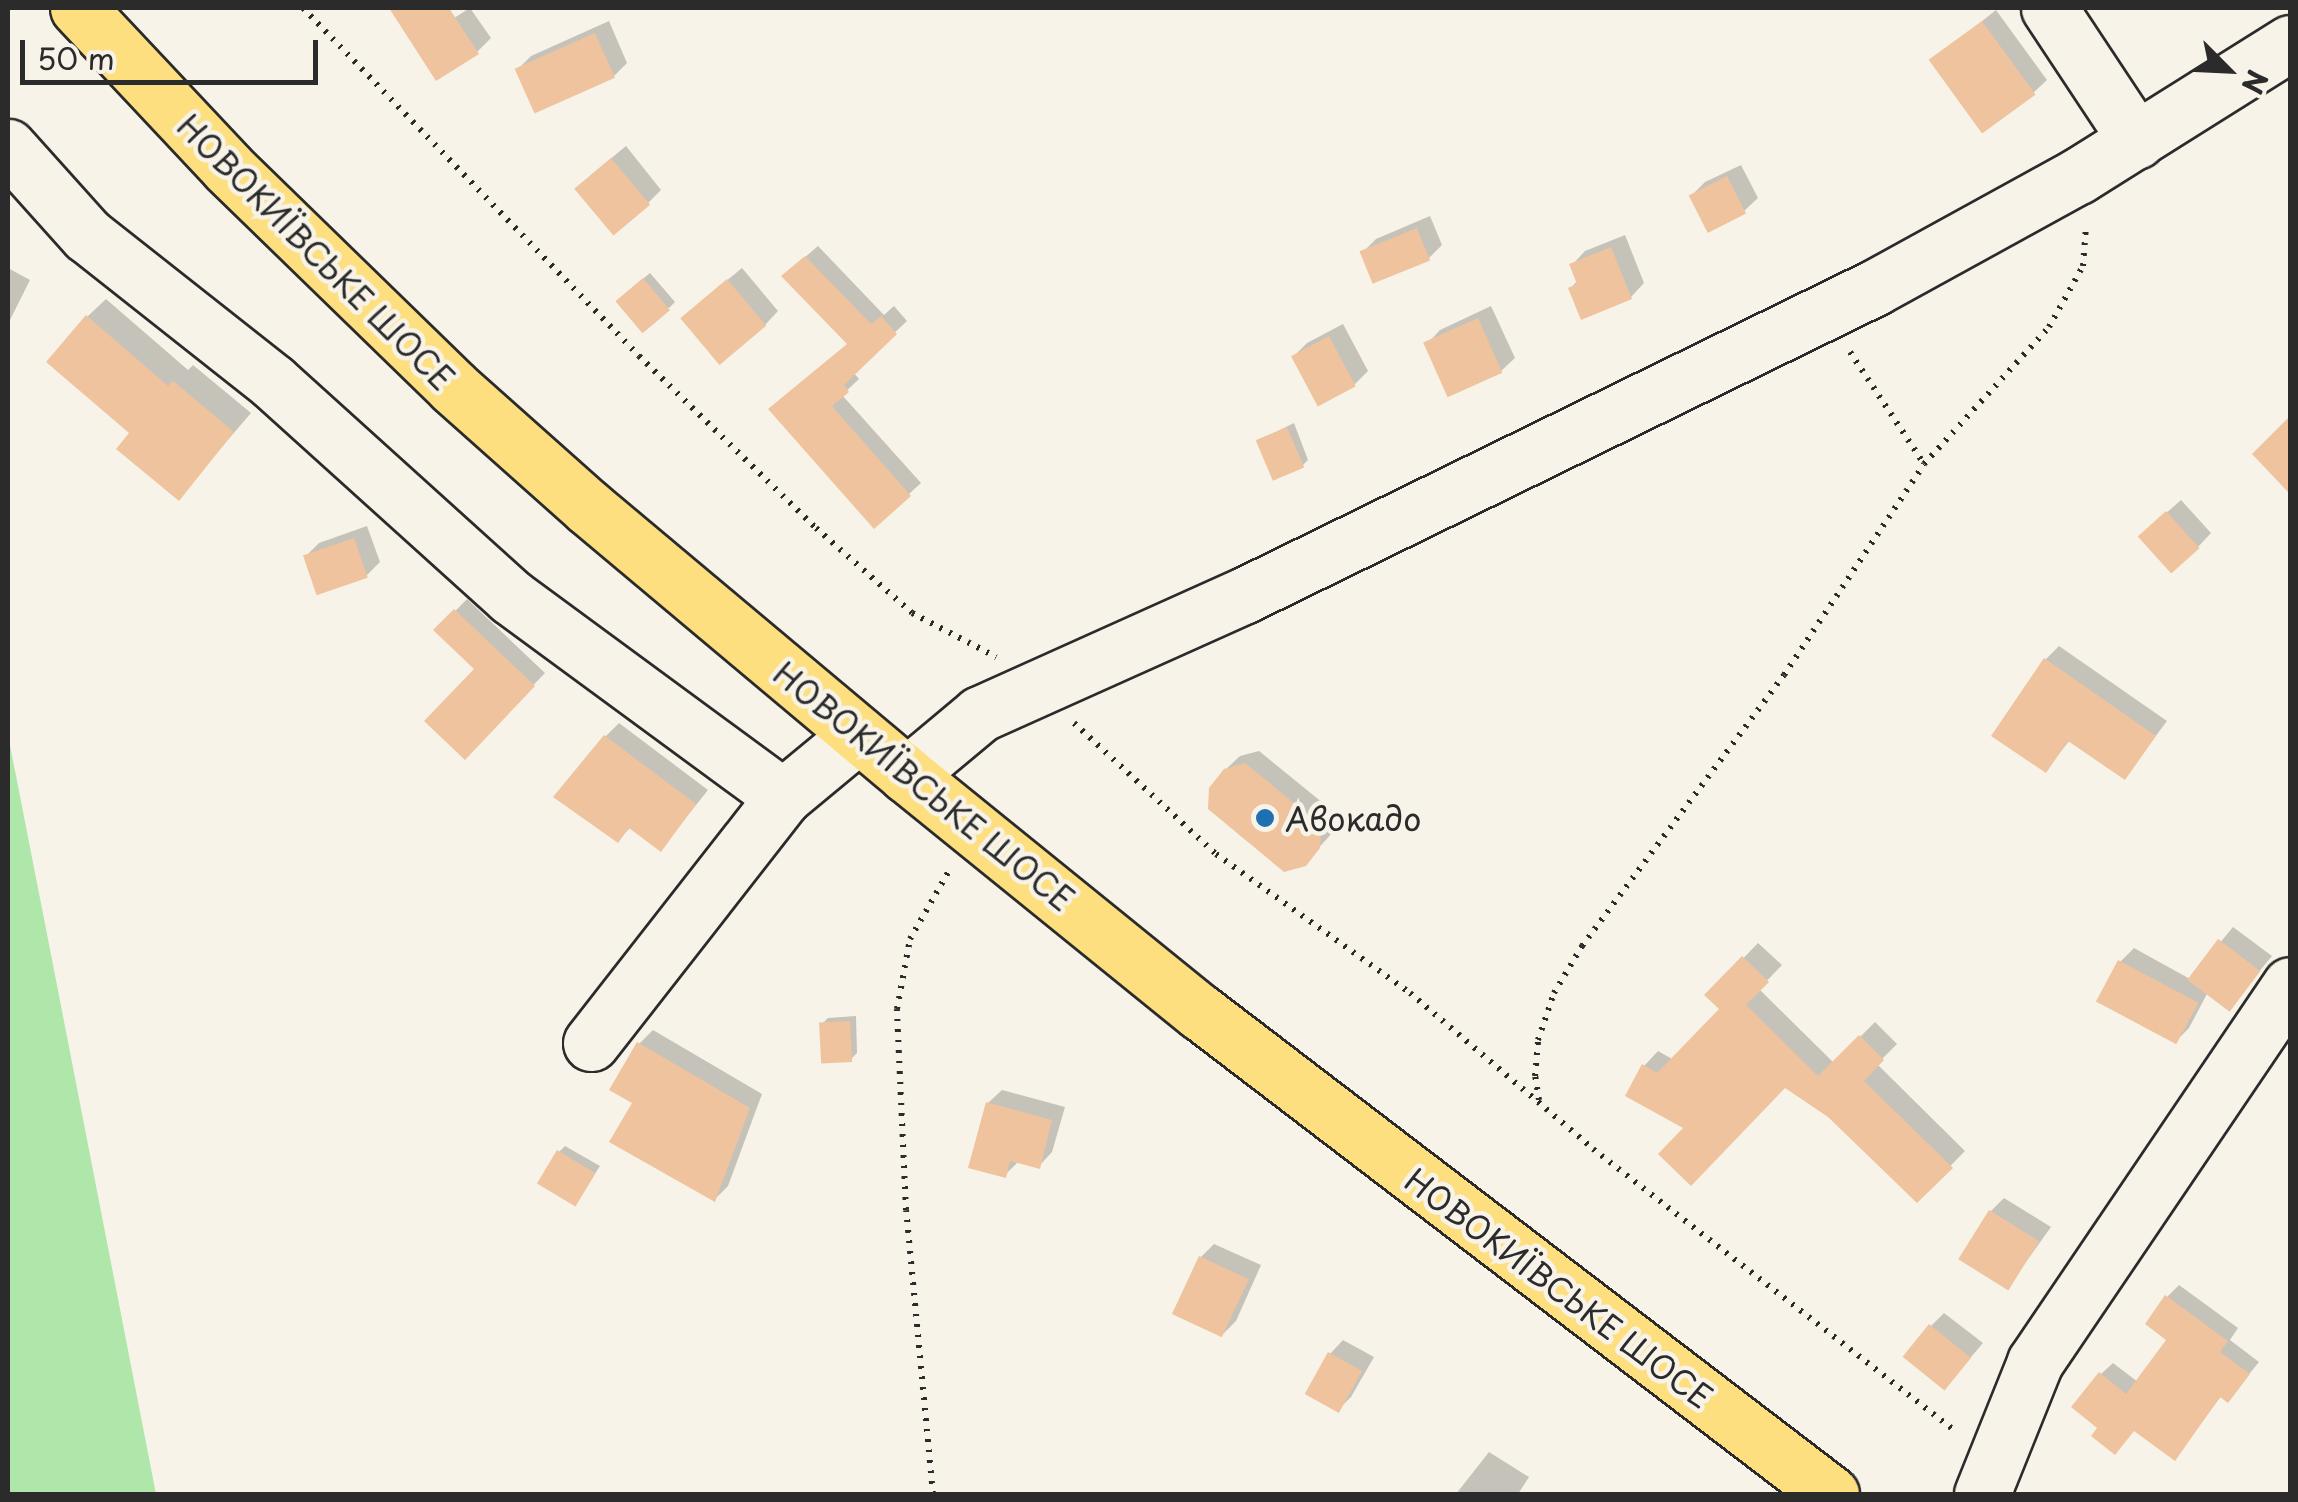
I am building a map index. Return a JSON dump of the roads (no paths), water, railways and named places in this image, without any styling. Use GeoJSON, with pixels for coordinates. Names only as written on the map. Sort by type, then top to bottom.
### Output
{"type":"FeatureCollection","features":[{"type":"Feature","properties":{"kind":"main road","name":"НОВОКИЇВСЬКЕ ШОСЕ"},"geometry":{"type":"LineString","coordinates":[[78,8],[228,168],[453,387],[858,735],[1446,1203],[1831,1494]]}},
{"type":"Feature","properties":{"kind":"street"},"geometry":{"type":"LineString","coordinates":[[2049,8],[2137,141]]}},
{"type":"Feature","properties":{"kind":"street"},"geometry":{"type":"LineString","coordinates":[[907,776],[955,731],[1035,688],[1245,595],[1822,316],[2078,176],[2290,43]]}},
{"type":"Feature","properties":{"kind":"street"},"geometry":{"type":"LineString","coordinates":[[8,147],[87,234],[274,382],[512,597],[783,798]]}},
{"type":"Feature","properties":{"kind":"street"},"geometry":{"type":"LineString","coordinates":[[591,1043],[783,798],[858,735]]}},
{"type":"Feature","properties":{"kind":"street"},"geometry":{"type":"LineString","coordinates":[[1988,1476],[2036,1362],[2290,984]]}},
{"type":"Feature","properties":{"kind":"place","name":"Авокадо"},"geometry":{"type":"Point","coordinates":[1265,818]}}]}
